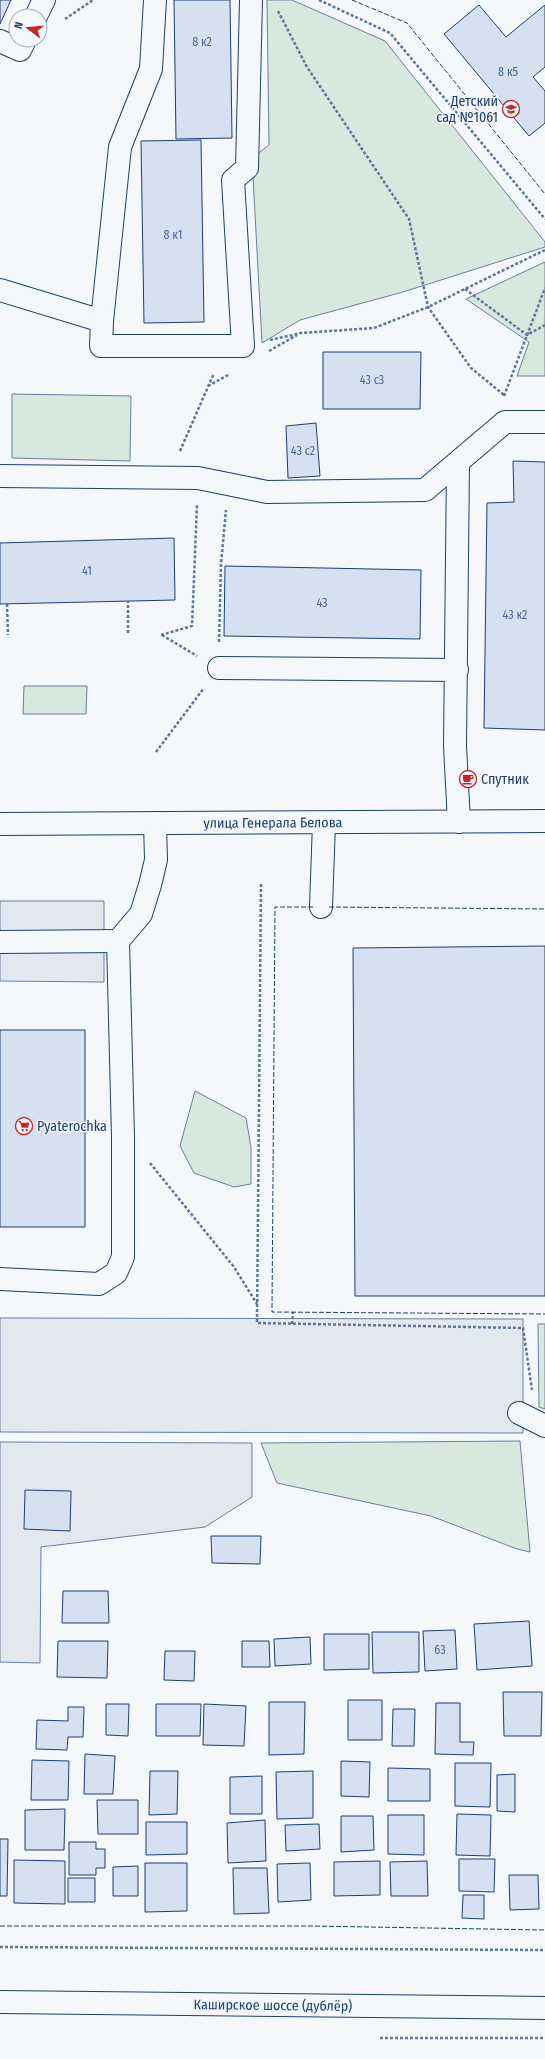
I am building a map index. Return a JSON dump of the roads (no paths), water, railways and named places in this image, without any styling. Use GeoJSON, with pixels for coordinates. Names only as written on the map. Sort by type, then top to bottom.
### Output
{"type":"FeatureCollection","features":[{"type":"Feature","properties":{"kind":"street"},"geometry":{"type":"LineString","coordinates":[[155,0],[151,69],[120,147],[102,321],[101,346],[236,346],[233,180],[247,168],[251,0]]}},
{"type":"Feature","properties":{"kind":"street"},"geometry":{"type":"LineString","coordinates":[[0,290],[102,321]]}},
{"type":"Feature","properties":{"kind":"street"},"geometry":{"type":"LineString","coordinates":[[0,476],[168,479],[198,478],[267,492],[425,490],[458,464],[505,422],[545,422]]}},
{"type":"Feature","properties":{"kind":"street"},"geometry":{"type":"LineString","coordinates":[[458,464],[455,746],[458,822]]}},
{"type":"Feature","properties":{"kind":"street"},"geometry":{"type":"LineString","coordinates":[[219,668],[456,670]]}},
{"type":"Feature","properties":{"kind":"street","name":"улица Генерала Белова"},"geometry":{"type":"LineString","coordinates":[[0,824],[545,821]]}},
{"type":"Feature","properties":{"kind":"street"},"geometry":{"type":"LineString","coordinates":[[0,1279],[99,1284],[116,1273],[123,1257],[123,1137],[118,941],[140,914],[150,885],[156,860],[156,823]]}},
{"type":"Feature","properties":{"kind":"street"},"geometry":{"type":"LineString","coordinates":[[321,907],[324,823]]}},
{"type":"Feature","properties":{"kind":"street"},"geometry":{"type":"LineString","coordinates":[[0,942],[118,941]]}},
{"type":"Feature","properties":{"kind":"street"},"geometry":{"type":"LineString","coordinates":[[519,1413],[545,1426]]}},
{"type":"Feature","properties":{"kind":"street","name":"Каширское шоссе (дублёр)"},"geometry":{"type":"LineString","coordinates":[[0,2002],[545,2008]]}},
{"type":"Feature","properties":{"kind":"place","name":"Детский сад №1061"},"geometry":{"type":"Point","coordinates":[511,109]}},
{"type":"Feature","properties":{"kind":"place","name":"Спутник"},"geometry":{"type":"Point","coordinates":[468,779]}},
{"type":"Feature","properties":{"kind":"place","name":"Pyaterochka"},"geometry":{"type":"Point","coordinates":[24,1126]}}]}
